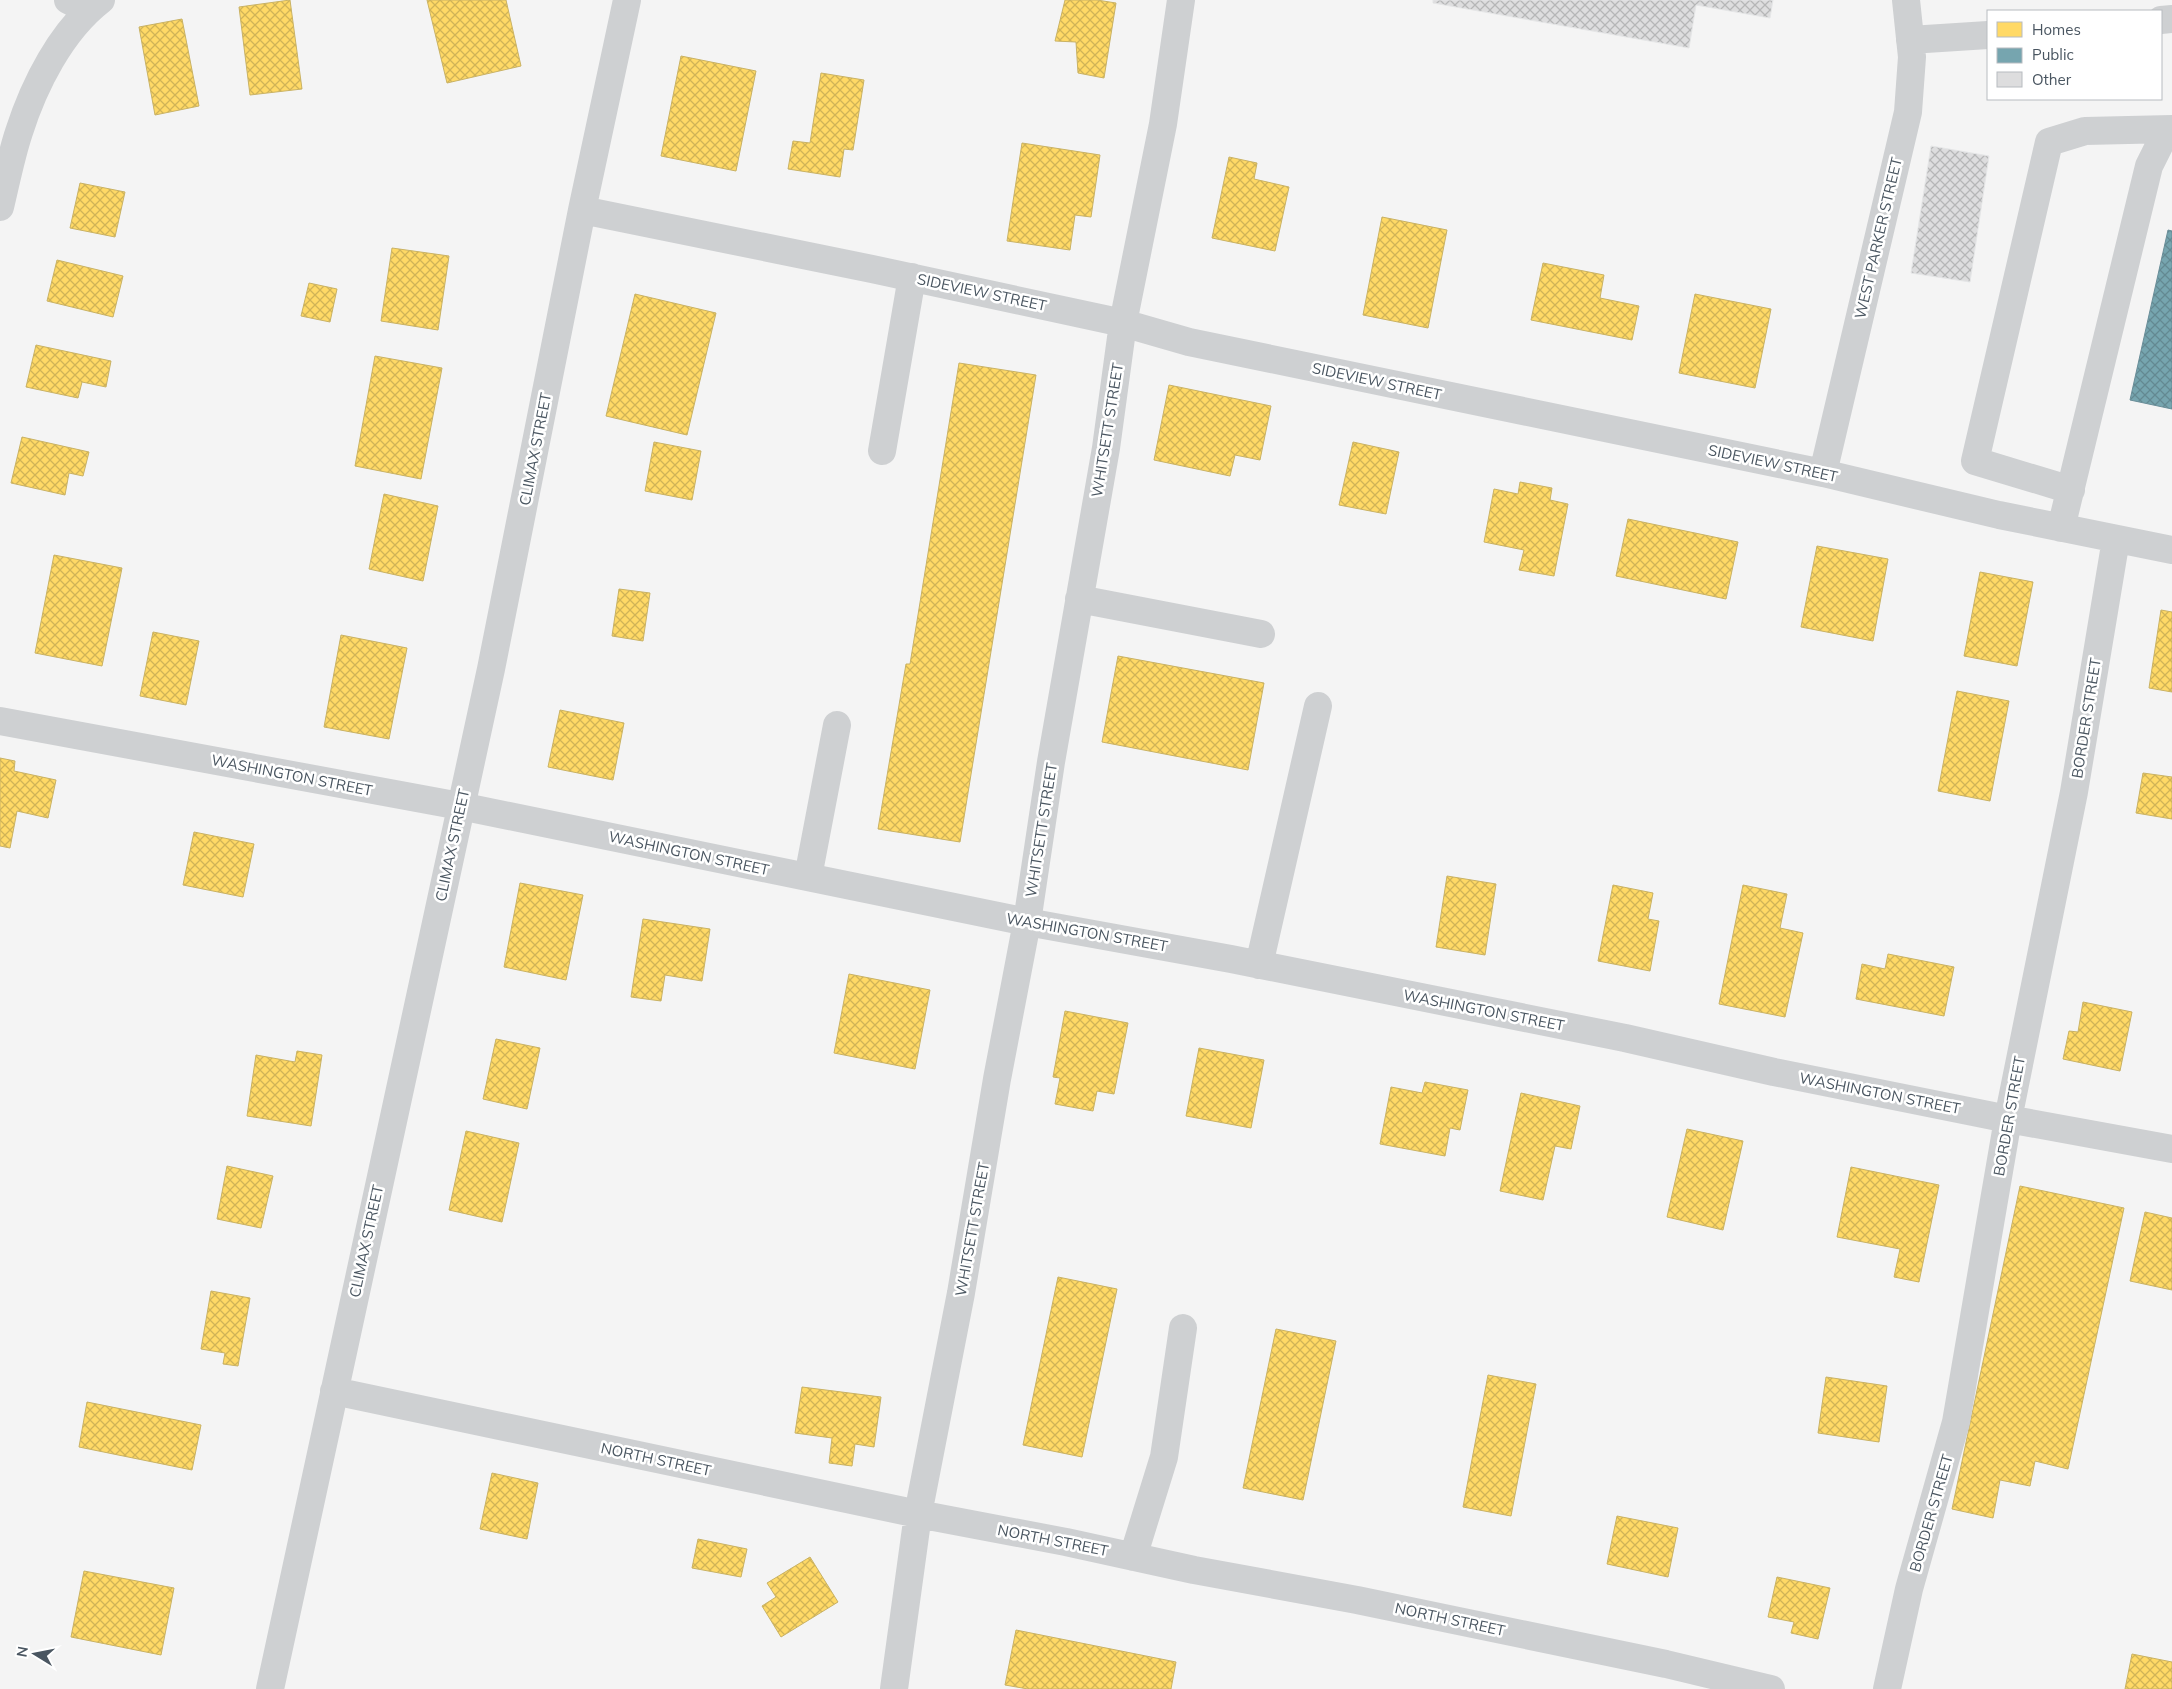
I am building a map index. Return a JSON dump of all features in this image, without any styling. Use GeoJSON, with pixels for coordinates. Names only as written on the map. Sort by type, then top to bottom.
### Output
{"type":"FeatureCollection","features":[{"type":"Feature","properties":{"kind":"street","name":"CLIMAX STREET"},"geometry":{"type":"LineString","coordinates":[[270,1689],[491,669],[582,210],[627,0]]}},
{"type":"Feature","properties":{"kind":"street","name":"WHITSETT STREET"},"geometry":{"type":"LineString","coordinates":[[894,1689],[918,1514],[961,1293],[997,1079],[1027,922],[1051,762],[1106,448],[1123,323],[1163,124],[1182,0]]}},
{"type":"Feature","properties":{"kind":"street","name":"WEST PARKER STREET"},"geometry":{"type":"LineString","coordinates":[[1823,473],[1908,112],[1912,57],[1906,0]]}},
{"type":"Feature","properties":{"kind":"street"},"geometry":{"type":"LineString","coordinates":[[0,207],[19,132],[36,88],[86,3]]}},
{"type":"Feature","properties":{"kind":"street"},"geometry":{"type":"LineString","coordinates":[[1910,40],[1987,35]]}},
{"type":"Feature","properties":{"kind":"street"},"geometry":{"type":"LineString","coordinates":[[2062,528],[2149,166],[2163,138],[2172,130]]}},
{"type":"Feature","properties":{"kind":"street"},"geometry":{"type":"LineString","coordinates":[[2071,490],[1975,461],[2049,142],[2085,131],[2172,130]]}},
{"type":"Feature","properties":{"kind":"street","name":"SIDEVIEW STREET"},"geometry":{"type":"LineString","coordinates":[[582,210],[912,277],[1123,323],[1190,342],[1823,473],[1999,515],[2172,550]]}},
{"type":"Feature","properties":{"kind":"street"},"geometry":{"type":"LineString","coordinates":[[882,451],[912,277]]}},
{"type":"Feature","properties":{"kind":"street","name":"BORDER STREET"},"geometry":{"type":"LineString","coordinates":[[1887,1689],[1909,1589],[1956,1422],[2008,1119],[2074,792],[2116,539]]}},
{"type":"Feature","properties":{"kind":"street"},"geometry":{"type":"LineString","coordinates":[[1079,599],[1261,634]]}},
{"type":"Feature","properties":{"kind":"street"},"geometry":{"type":"LineString","coordinates":[[1259,965],[1318,706]]}},
{"type":"Feature","properties":{"kind":"street","name":"WASHINGTON STREET"},"geometry":{"type":"LineString","coordinates":[[0,721],[460,806],[1027,922],[1259,965],[1625,1038],[1774,1072],[2008,1119],[2172,1149]]}},
{"type":"Feature","properties":{"kind":"street"},"geometry":{"type":"LineString","coordinates":[[808,877],[837,725]]}},
{"type":"Feature","properties":{"kind":"street"},"geometry":{"type":"LineString","coordinates":[[1133,1557],[1164,1457],[1183,1328]]}},
{"type":"Feature","properties":{"kind":"street","name":"NORTH STREET"},"geometry":{"type":"LineString","coordinates":[[334,1391],[918,1514],[1194,1570],[1358,1600],[1666,1664],[1771,1689]]}},
{"type":"Feature","properties":{"kind":"building: Homes"},"geometry":{"type":"Polygon","coordinates":[[[290,0],[302,89],[250,95],[239,7],[290,0]]]}},
{"type":"Feature","properties":{"kind":"building: Homes"},"geometry":{"type":"Polygon","coordinates":[[[427,0],[506,0],[521,66],[447,83],[427,0]]]}},
{"type":"Feature","properties":{"kind":"building: Homes"},"geometry":{"type":"Polygon","coordinates":[[[1065,0],[1097,0],[1116,3],[1104,78],[1078,73],[1076,42],[1055,41],[1065,0]]]}},
{"type":"Feature","properties":{"kind":"building: Homes"},"geometry":{"type":"Polygon","coordinates":[[[182,19],[199,106],[155,115],[139,27],[182,19]]]}},
{"type":"Feature","properties":{"kind":"building: Homes"},"geometry":{"type":"Polygon","coordinates":[[[681,56],[756,71],[736,171],[661,156],[681,56]]]}},
{"type":"Feature","properties":{"kind":"building: Homes"},"geometry":{"type":"Polygon","coordinates":[[[821,73],[864,80],[853,150],[844,149],[840,177],[788,169],[793,141],[810,143],[821,73]]]}},
{"type":"Feature","properties":{"kind":"building: Homes"},"geometry":{"type":"Polygon","coordinates":[[[1022,143],[1100,155],[1091,217],[1075,215],[1070,250],[1007,241],[1022,143]]]}},
{"type":"Feature","properties":{"kind":"building: Homes"},"geometry":{"type":"Polygon","coordinates":[[[1229,157],[1257,163],[1254,179],[1289,187],[1275,251],[1212,238],[1229,157]]]}},
{"type":"Feature","properties":{"kind":"building: Homes"},"geometry":{"type":"Polygon","coordinates":[[[80,183],[125,192],[115,237],[70,228],[80,183]]]}},
{"type":"Feature","properties":{"kind":"building: Homes"},"geometry":{"type":"Polygon","coordinates":[[[1382,217],[1447,230],[1428,328],[1363,315],[1382,217]]]}},
{"type":"Feature","properties":{"kind":"building: Homes"},"geometry":{"type":"Polygon","coordinates":[[[392,248],[449,256],[438,330],[381,321],[392,248]]]}},
{"type":"Feature","properties":{"kind":"building: Homes"},"geometry":{"type":"Polygon","coordinates":[[[57,260],[123,276],[113,317],[47,301],[57,260]]]}},
{"type":"Feature","properties":{"kind":"building: Homes"},"geometry":{"type":"Polygon","coordinates":[[[1543,263],[1604,275],[1600,298],[1639,306],[1632,340],[1531,320],[1543,263]]]}},
{"type":"Feature","properties":{"kind":"building: Homes"},"geometry":{"type":"Polygon","coordinates":[[[309,283],[337,289],[330,322],[301,316],[309,283]]]}},
{"type":"Feature","properties":{"kind":"building: Homes"},"geometry":{"type":"Polygon","coordinates":[[[635,294],[716,313],[687,435],[606,416],[635,294]]]}},
{"type":"Feature","properties":{"kind":"building: Homes"},"geometry":{"type":"Polygon","coordinates":[[[1695,294],[1771,309],[1755,388],[1679,373],[1695,294]]]}},
{"type":"Feature","properties":{"kind":"building: Homes"},"geometry":{"type":"Polygon","coordinates":[[[36,345],[111,361],[106,387],[82,382],[78,398],[26,387],[36,345]]]}},
{"type":"Feature","properties":{"kind":"building: Homes"},"geometry":{"type":"Polygon","coordinates":[[[375,356],[442,368],[421,479],[355,466],[375,356]]]}},
{"type":"Feature","properties":{"kind":"building: Homes"},"geometry":{"type":"Polygon","coordinates":[[[959,363],[1036,375],[960,842],[878,829],[906,664],[910,664],[959,363]]]}},
{"type":"Feature","properties":{"kind":"building: Homes"},"geometry":{"type":"Polygon","coordinates":[[[1169,385],[1271,406],[1260,460],[1235,455],[1230,476],[1154,460],[1169,385]]]}},
{"type":"Feature","properties":{"kind":"building: Homes"},"geometry":{"type":"Polygon","coordinates":[[[22,437],[89,452],[83,476],[69,473],[65,495],[11,483],[22,437]]]}},
{"type":"Feature","properties":{"kind":"building: Homes"},"geometry":{"type":"Polygon","coordinates":[[[654,442],[701,451],[692,500],[645,491],[654,442]]]}},
{"type":"Feature","properties":{"kind":"building: Homes"},"geometry":{"type":"Polygon","coordinates":[[[1353,442],[1399,452],[1386,514],[1339,505],[1353,442]]]}},
{"type":"Feature","properties":{"kind":"building: Homes"},"geometry":{"type":"Polygon","coordinates":[[[1520,482],[1552,488],[1550,500],[1568,504],[1554,576],[1519,570],[1524,550],[1484,542],[1494,489],[1518,494],[1520,482]]]}},
{"type":"Feature","properties":{"kind":"building: Homes"},"geometry":{"type":"Polygon","coordinates":[[[384,494],[438,506],[423,581],[369,569],[384,494]]]}},
{"type":"Feature","properties":{"kind":"building: Homes"},"geometry":{"type":"Polygon","coordinates":[[[1628,519],[1738,542],[1726,599],[1616,576],[1628,519]]]}},
{"type":"Feature","properties":{"kind":"building: Homes"},"geometry":{"type":"Polygon","coordinates":[[[1817,546],[1888,559],[1873,641],[1801,627],[1817,546]]]}},
{"type":"Feature","properties":{"kind":"building: Homes"},"geometry":{"type":"Polygon","coordinates":[[[54,555],[122,568],[102,666],[35,653],[54,555]]]}},
{"type":"Feature","properties":{"kind":"building: Homes"},"geometry":{"type":"Polygon","coordinates":[[[1980,572],[2033,582],[2017,666],[1964,656],[1980,572]]]}},
{"type":"Feature","properties":{"kind":"building: Homes"},"geometry":{"type":"Polygon","coordinates":[[[619,589],[650,593],[643,641],[612,636],[619,589]]]}},
{"type":"Feature","properties":{"kind":"building: Homes"},"geometry":{"type":"Polygon","coordinates":[[[2161,610],[2172,612],[2172,692],[2149,688],[2161,610]]]}},
{"type":"Feature","properties":{"kind":"building: Homes"},"geometry":{"type":"Polygon","coordinates":[[[153,632],[199,641],[186,705],[140,696],[153,632]]]}},
{"type":"Feature","properties":{"kind":"building: Homes"},"geometry":{"type":"Polygon","coordinates":[[[341,635],[407,648],[389,739],[324,727],[341,635]]]}},
{"type":"Feature","properties":{"kind":"building: Homes"},"geometry":{"type":"Polygon","coordinates":[[[1118,656],[1264,683],[1248,770],[1102,742],[1118,656]]]}},
{"type":"Feature","properties":{"kind":"building: Homes"},"geometry":{"type":"Polygon","coordinates":[[[1957,691],[2009,701],[1990,801],[1938,791],[1957,691]]]}},
{"type":"Feature","properties":{"kind":"building: Homes"},"geometry":{"type":"Polygon","coordinates":[[[560,710],[624,723],[613,780],[548,767],[560,710]]]}},
{"type":"Feature","properties":{"kind":"building: Homes"},"geometry":{"type":"Polygon","coordinates":[[[0,758],[15,761],[14,771],[56,780],[48,818],[17,811],[10,848],[0,846],[0,758]]]}},
{"type":"Feature","properties":{"kind":"building: Homes"},"geometry":{"type":"Polygon","coordinates":[[[2143,773],[2172,777],[2172,819],[2136,813],[2143,773]]]}},
{"type":"Feature","properties":{"kind":"building: Homes"},"geometry":{"type":"Polygon","coordinates":[[[194,832],[254,844],[243,897],[183,885],[194,832]]]}},
{"type":"Feature","properties":{"kind":"building: Homes"},"geometry":{"type":"Polygon","coordinates":[[[1447,876],[1496,884],[1485,955],[1436,947],[1447,876]]]}},
{"type":"Feature","properties":{"kind":"building: Homes"},"geometry":{"type":"Polygon","coordinates":[[[520,883],[583,895],[566,980],[504,967],[520,883]]]}},
{"type":"Feature","properties":{"kind":"building: Homes"},"geometry":{"type":"Polygon","coordinates":[[[1613,885],[1653,893],[1648,919],[1659,921],[1650,971],[1598,961],[1613,885]]]}},
{"type":"Feature","properties":{"kind":"building: Homes"},"geometry":{"type":"Polygon","coordinates":[[[1743,885],[1787,894],[1780,928],[1803,933],[1785,1017],[1719,1004],[1743,885]]]}},
{"type":"Feature","properties":{"kind":"building: Homes"},"geometry":{"type":"Polygon","coordinates":[[[643,919],[710,929],[702,981],[665,975],[661,1001],[631,997],[643,919]]]}},
{"type":"Feature","properties":{"kind":"building: Homes"},"geometry":{"type":"Polygon","coordinates":[[[1888,954],[1954,967],[1944,1016],[1856,999],[1862,964],[1885,969],[1888,954]]]}},
{"type":"Feature","properties":{"kind":"building: Homes"},"geometry":{"type":"Polygon","coordinates":[[[849,974],[930,990],[915,1069],[834,1053],[849,974]]]}},
{"type":"Feature","properties":{"kind":"building: Homes"},"geometry":{"type":"Polygon","coordinates":[[[2083,1002],[2132,1012],[2120,1071],[2063,1059],[2069,1031],[2078,1032],[2083,1002]]]}},
{"type":"Feature","properties":{"kind":"building: Homes"},"geometry":{"type":"Polygon","coordinates":[[[1065,1011],[1128,1023],[1114,1094],[1097,1091],[1093,1111],[1055,1104],[1060,1078],[1053,1077],[1065,1011]]]}},
{"type":"Feature","properties":{"kind":"building: Homes"},"geometry":{"type":"Polygon","coordinates":[[[496,1039],[540,1048],[527,1109],[483,1099],[496,1039]]]}},
{"type":"Feature","properties":{"kind":"building: Homes"},"geometry":{"type":"Polygon","coordinates":[[[1199,1048],[1264,1060],[1251,1128],[1186,1116],[1199,1048]]]}},
{"type":"Feature","properties":{"kind":"building: Homes"},"geometry":{"type":"Polygon","coordinates":[[[297,1051],[322,1055],[311,1126],[247,1116],[256,1055],[295,1062],[297,1051]]]}},
{"type":"Feature","properties":{"kind":"building: Homes"},"geometry":{"type":"Polygon","coordinates":[[[1425,1082],[1468,1090],[1460,1130],[1450,1128],[1445,1156],[1380,1144],[1391,1087],[1422,1093],[1425,1082]]]}},
{"type":"Feature","properties":{"kind":"building: Homes"},"geometry":{"type":"Polygon","coordinates":[[[1521,1093],[1580,1106],[1571,1149],[1555,1146],[1543,1200],[1500,1191],[1521,1093]]]}},
{"type":"Feature","properties":{"kind":"building: Homes"},"geometry":{"type":"Polygon","coordinates":[[[1687,1129],[1743,1141],[1723,1230],[1667,1217],[1687,1129]]]}},
{"type":"Feature","properties":{"kind":"building: Homes"},"geometry":{"type":"Polygon","coordinates":[[[466,1131],[519,1143],[502,1222],[449,1210],[466,1131]]]}},
{"type":"Feature","properties":{"kind":"building: Homes"},"geometry":{"type":"Polygon","coordinates":[[[227,1166],[273,1176],[261,1228],[217,1219],[227,1166]]]}},
{"type":"Feature","properties":{"kind":"building: Homes"},"geometry":{"type":"Polygon","coordinates":[[[1851,1167],[1939,1185],[1919,1282],[1894,1277],[1900,1249],[1837,1237],[1851,1167]]]}},
{"type":"Feature","properties":{"kind":"building: Homes"},"geometry":{"type":"Polygon","coordinates":[[[2020,1186],[2124,1208],[2068,1469],[2035,1461],[2030,1486],[2000,1480],[1993,1518],[1952,1509],[2020,1186]]]}},
{"type":"Feature","properties":{"kind":"building: Homes"},"geometry":{"type":"Polygon","coordinates":[[[2145,1212],[2172,1218],[2172,1290],[2130,1281],[2145,1212]]]}},
{"type":"Feature","properties":{"kind":"building: Homes"},"geometry":{"type":"Polygon","coordinates":[[[1058,1277],[1117,1289],[1082,1457],[1023,1445],[1058,1277]]]}},
{"type":"Feature","properties":{"kind":"building: Homes"},"geometry":{"type":"Polygon","coordinates":[[[211,1291],[250,1298],[238,1366],[223,1364],[225,1353],[201,1349],[211,1291]]]}},
{"type":"Feature","properties":{"kind":"building: Homes"},"geometry":{"type":"Polygon","coordinates":[[[1276,1329],[1336,1341],[1303,1500],[1243,1488],[1276,1329]]]}},
{"type":"Feature","properties":{"kind":"building: Homes"},"geometry":{"type":"Polygon","coordinates":[[[1488,1375],[1536,1384],[1511,1516],[1463,1507],[1488,1375]]]}},
{"type":"Feature","properties":{"kind":"building: Homes"},"geometry":{"type":"Polygon","coordinates":[[[1826,1377],[1887,1386],[1879,1442],[1818,1433],[1826,1377]]]}},
{"type":"Feature","properties":{"kind":"building: Homes"},"geometry":{"type":"Polygon","coordinates":[[[802,1387],[881,1397],[874,1447],[855,1444],[852,1466],[829,1463],[832,1438],[795,1433],[802,1387]]]}},
{"type":"Feature","properties":{"kind":"building: Homes"},"geometry":{"type":"Polygon","coordinates":[[[87,1402],[201,1425],[192,1470],[79,1447],[87,1402]]]}},
{"type":"Feature","properties":{"kind":"building: Homes"},"geometry":{"type":"Polygon","coordinates":[[[492,1473],[538,1483],[527,1539],[480,1529],[492,1473]]]}},
{"type":"Feature","properties":{"kind":"building: Homes"},"geometry":{"type":"Polygon","coordinates":[[[1617,1516],[1678,1528],[1668,1577],[1607,1564],[1617,1516]]]}},
{"type":"Feature","properties":{"kind":"building: Homes"},"geometry":{"type":"Polygon","coordinates":[[[698,1539],[747,1549],[741,1577],[692,1568],[698,1539]]]}},
{"type":"Feature","properties":{"kind":"building: Homes"},"geometry":{"type":"Polygon","coordinates":[[[810,1557],[838,1602],[781,1637],[762,1606],[776,1597],[767,1583],[810,1557]]]}},
{"type":"Feature","properties":{"kind":"building: Homes"},"geometry":{"type":"Polygon","coordinates":[[[84,1571],[174,1588],[161,1655],[71,1637],[84,1571]]]}},
{"type":"Feature","properties":{"kind":"building: Homes"},"geometry":{"type":"Polygon","coordinates":[[[1777,1577],[1830,1588],[1818,1639],[1791,1633],[1794,1622],[1768,1617],[1777,1577]]]}},
{"type":"Feature","properties":{"kind":"building: Homes"},"geometry":{"type":"Polygon","coordinates":[[[1016,1630],[1176,1662],[1171,1689],[1028,1689],[1005,1685],[1016,1630]]]}},
{"type":"Feature","properties":{"kind":"building: Homes"},"geometry":{"type":"Polygon","coordinates":[[[2132,1654],[2172,1662],[2172,1689],[2125,1689],[2132,1654]]]}},
{"type":"Feature","properties":{"kind":"building: Public"},"geometry":{"type":"Polygon","coordinates":[[[2168,230],[2172,231],[2172,409],[2130,400],[2168,230]]]}},
{"type":"Feature","properties":{"kind":"building: Other"},"geometry":{"type":"Polygon","coordinates":[[[1433,0],[1773,0],[1770,18],[1696,5],[1689,48],[1433,3],[1433,0]]]}},
{"type":"Feature","properties":{"kind":"building: Other"},"geometry":{"type":"Polygon","coordinates":[[[1931,146],[1989,156],[1970,282],[1911,273],[1931,146]]]}}]}
